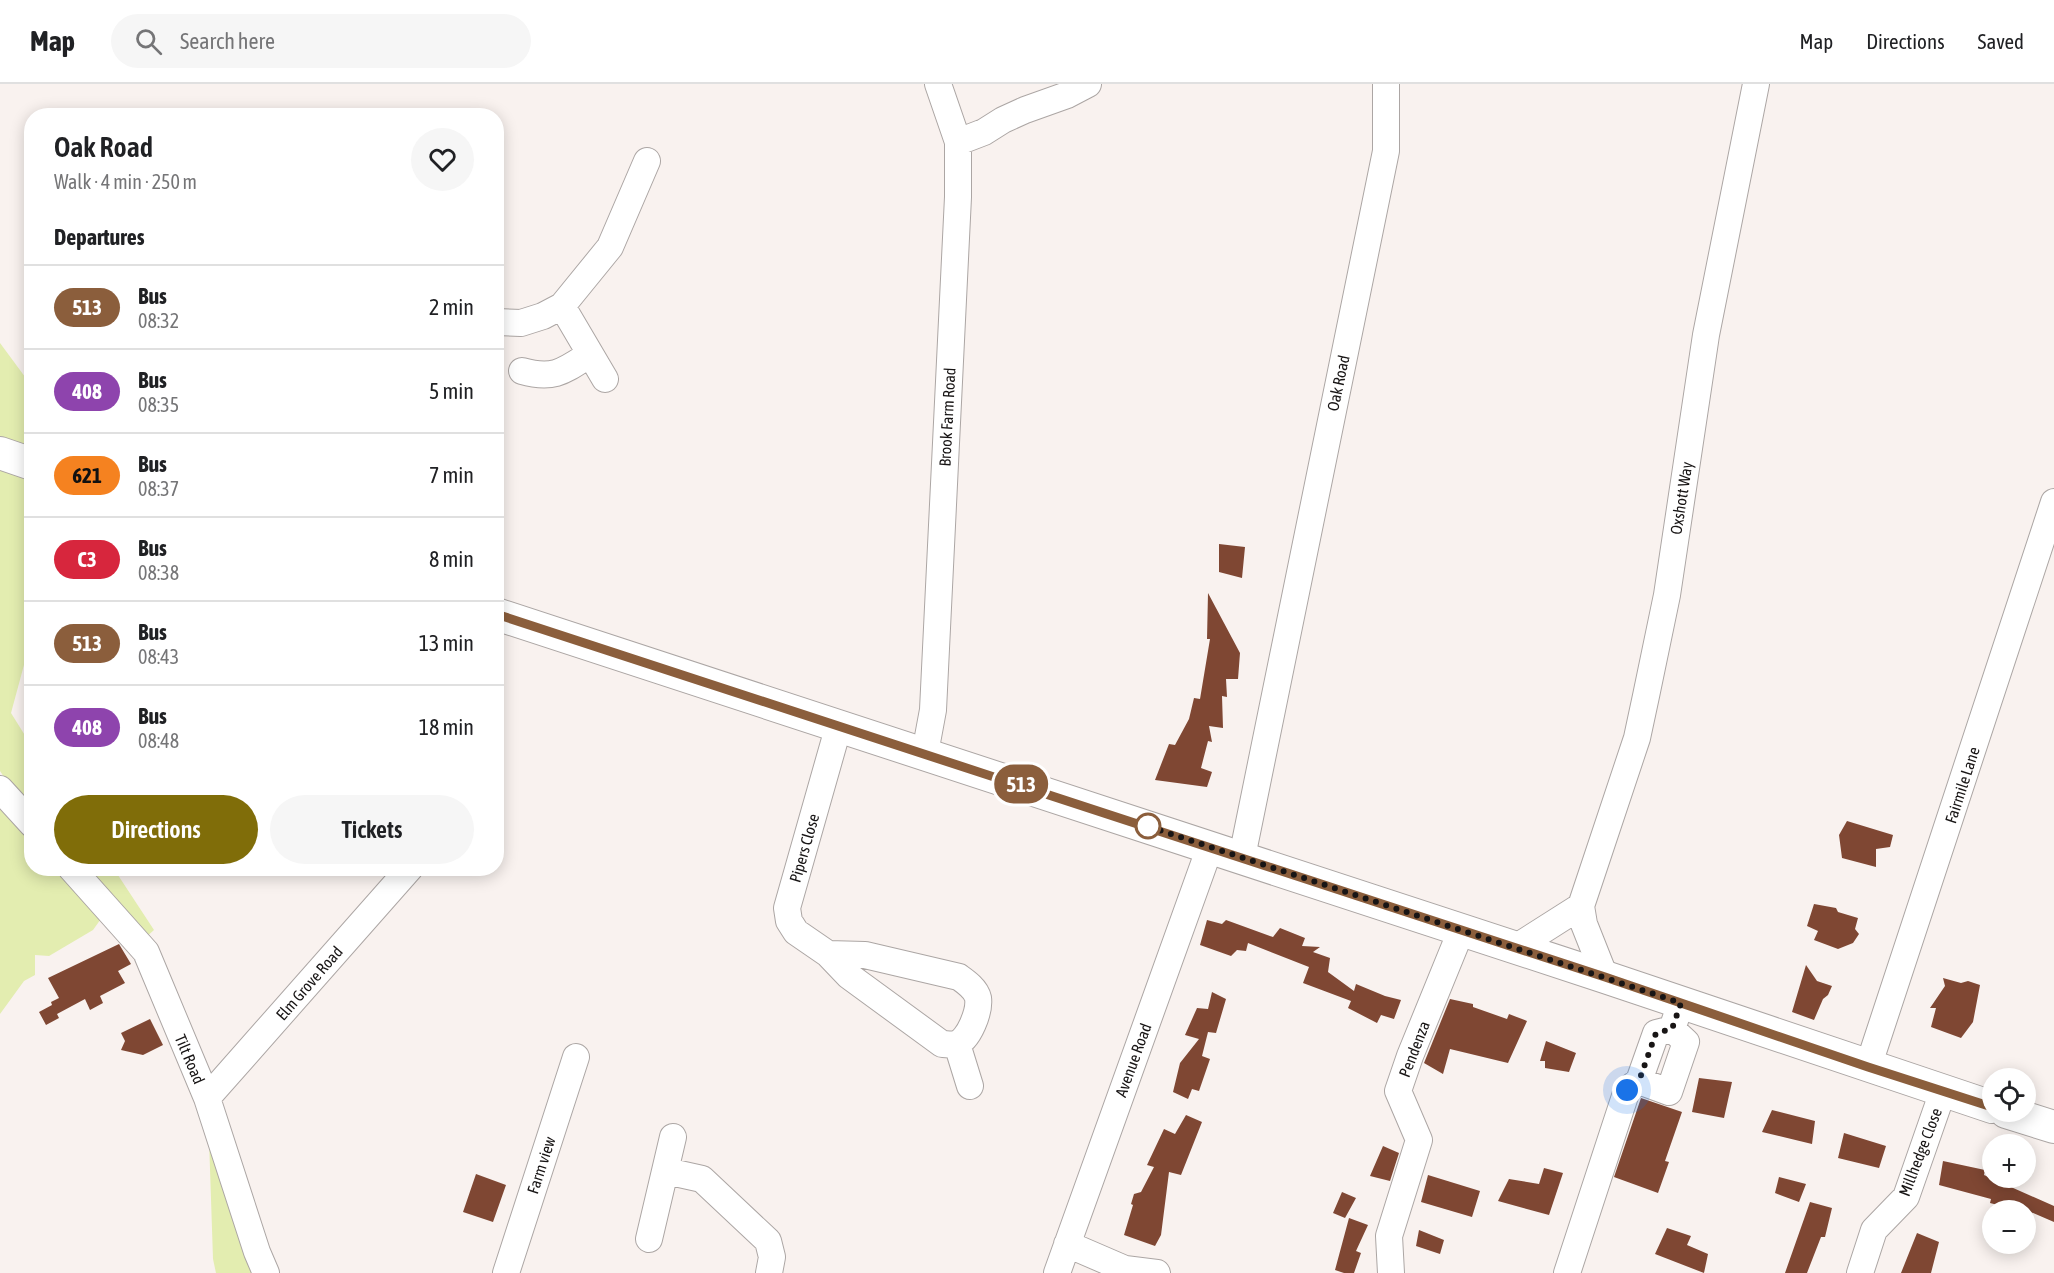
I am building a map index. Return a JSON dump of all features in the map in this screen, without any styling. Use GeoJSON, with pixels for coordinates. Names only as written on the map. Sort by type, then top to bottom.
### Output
{"type":"FeatureCollection","features":[{"type":"Feature","properties":{"kind":"main road"},"geometry":{"type":"LineString","coordinates":[[0,453],[24,461]]}},
{"type":"Feature","properties":{"kind":"main road"},"geometry":{"type":"LineString","coordinates":[[504,617],[1605,977],[1676,1016],[1868,1067],[1982,1104]]}},
{"type":"Feature","properties":{"kind":"main road"},"geometry":{"type":"LineString","coordinates":[[2036,1121],[2054,1127]]}},
{"type":"Feature","properties":{"kind":"street","name":"Brook Farm Road"},"geometry":{"type":"LineString","coordinates":[[925,753],[933,710],[958,196],[958,142],[938,84]]}},
{"type":"Feature","properties":{"kind":"street"},"geometry":{"type":"LineString","coordinates":[[958,142],[984,132],[1025,110],[1067,95],[1089,84]]}},
{"type":"Feature","properties":{"kind":"street","name":"Oak Road"},"geometry":{"type":"LineString","coordinates":[[1242,857],[1386,151],[1386,84]]}},
{"type":"Feature","properties":{"kind":"street","name":"Oxshott Way"},"geometry":{"type":"LineString","coordinates":[[1581,906],[1637,738],[1649,684],[1667,595],[1706,335],[1756,84]]}},
{"type":"Feature","properties":{"kind":"street"},"geometry":{"type":"LineString","coordinates":[[504,322],[521,322],[543,316],[562,306],[610,247],[647,161]]}},
{"type":"Feature","properties":{"kind":"street"},"geometry":{"type":"LineString","coordinates":[[562,306],[605,379]]}},
{"type":"Feature","properties":{"kind":"street"},"geometry":{"type":"LineString","coordinates":[[522,371],[546,376],[565,370],[590,354]]}},
{"type":"Feature","properties":{"kind":"street","name":"Fairmile Lane"},"geometry":{"type":"LineString","coordinates":[[1868,1067],[2054,502]]}},
{"type":"Feature","properties":{"kind":"street","name":"Pipers Close"},"geometry":{"type":"LineString","coordinates":[[839,725],[787,908],[789,921],[796,932],[828,954],[849,976],[942,1044],[957,1044]]}},
{"type":"Feature","properties":{"kind":"street"},"geometry":{"type":"LineString","coordinates":[[0,789],[24,815]]}},
{"type":"Feature","properties":{"kind":"street","name":"Avenue Road"},"geometry":{"type":"LineString","coordinates":[[1056,1273],[1210,847]]}},
{"type":"Feature","properties":{"kind":"street","name":"Tilt Road"},"geometry":{"type":"LineString","coordinates":[[78,876],[146,952],[207,1098],[257,1252],[266,1273]]}},
{"type":"Feature","properties":{"kind":"street","name":"Elm Grove Road"},"geometry":{"type":"LineString","coordinates":[[207,1098],[403,876]]}},
{"type":"Feature","properties":{"kind":"street"},"geometry":{"type":"LineString","coordinates":[[1515,948],[1581,906],[1584,924],[1605,977]]}},
{"type":"Feature","properties":{"kind":"street","name":"Pendenza"},"geometry":{"type":"LineString","coordinates":[[1390,1273],[1389,1236],[1419,1140],[1398,1092],[1410,1056],[1461,931]]}},
{"type":"Feature","properties":{"kind":"street"},"geometry":{"type":"LineString","coordinates":[[828,954],[865,955],[959,977],[971,987],[978,998],[977,1010],[968,1036],[957,1044],[970,1086]]}},
{"type":"Feature","properties":{"kind":"street"},"geometry":{"type":"LineString","coordinates":[[1567,1273],[1627,1090],[1639,1081],[1656,1033],[1676,1016]]}},
{"type":"Feature","properties":{"kind":"street","name":"Farm view"},"geometry":{"type":"LineString","coordinates":[[506,1273],[576,1056]]}},
{"type":"Feature","properties":{"kind":"street","name":"Millhedge Close"},"geometry":{"type":"LineString","coordinates":[[1860,1273],[1874,1230],[1906,1197],[1943,1091]]}},
{"type":"Feature","properties":{"kind":"street"},"geometry":{"type":"LineString","coordinates":[[649,1239],[674,1137]]}},
{"type":"Feature","properties":{"kind":"street"},"geometry":{"type":"LineString","coordinates":[[666,1171],[702,1179],[768,1241],[772,1257],[769,1273]]}},
{"type":"Feature","properties":{"kind":"street"},"geometry":{"type":"LineString","coordinates":[[1067,1244],[1125,1269],[1157,1273]]}},
{"type":"Feature","properties":{"kind":"green space"},"geometry":{"type":"Polygon","coordinates":[[[0,343],[24,376],[24,444],[0,436],[0,343]]]}},
{"type":"Feature","properties":{"kind":"green space"},"geometry":{"type":"Polygon","coordinates":[[[0,462],[24,471],[24,665],[11,713],[24,734],[24,802],[0,771],[0,462]]]}},
{"type":"Feature","properties":{"kind":"green space"},"geometry":{"type":"Polygon","coordinates":[[[0,805],[24,831],[24,876],[66,876],[103,916],[93,930],[49,956],[35,955],[35,975],[24,981],[0,1014],[0,805]]]}},
{"type":"Feature","properties":{"kind":"green space"},"geometry":{"type":"Polygon","coordinates":[[[89,876],[119,876],[154,930],[145,938],[89,876]]]}},
{"type":"Feature","properties":{"kind":"green space"},"geometry":{"type":"Polygon","coordinates":[[[209,1139],[255,1273],[216,1273],[213,1259],[209,1139]]]}},
{"type":"Feature","properties":{"kind":"building"},"geometry":{"type":"Polygon","coordinates":[[[1219,544],[1245,547],[1242,578],[1219,572],[1219,544]]]}},
{"type":"Feature","properties":{"kind":"building"},"geometry":{"type":"Polygon","coordinates":[[[1208,593],[1240,653],[1238,679],[1226,679],[1227,697],[1222,696],[1223,728],[1209,726],[1212,742],[1208,741],[1201,768],[1212,772],[1207,787],[1155,780],[1169,744],[1175,745],[1189,719],[1194,698],[1200,699],[1210,639],[1207,639],[1208,593]]]}},
{"type":"Feature","properties":{"kind":"building"},"geometry":{"type":"Polygon","coordinates":[[[1847,821],[1893,835],[1890,847],[1876,849],[1876,867],[1842,858],[1839,835],[1847,821]]]}},
{"type":"Feature","properties":{"kind":"building"},"geometry":{"type":"Polygon","coordinates":[[[1814,904],[1836,908],[1838,912],[1858,918],[1855,929],[1859,934],[1853,943],[1838,949],[1814,940],[1818,931],[1807,926],[1814,904]]]}},
{"type":"Feature","properties":{"kind":"building"},"geometry":{"type":"Polygon","coordinates":[[[1207,920],[1222,924],[1226,920],[1273,937],[1280,928],[1305,938],[1302,946],[1320,947],[1313,952],[1330,958],[1328,972],[1354,991],[1356,984],[1401,1000],[1394,1019],[1381,1015],[1377,1023],[1348,1008],[1351,1001],[1303,983],[1309,967],[1248,943],[1246,951],[1237,950],[1231,956],[1200,945],[1207,920]]]}},
{"type":"Feature","properties":{"kind":"building"},"geometry":{"type":"Polygon","coordinates":[[[119,944],[131,964],[118,971],[125,983],[100,996],[103,1003],[90,1010],[85,999],[57,1014],[59,1018],[46,1025],[39,1012],[59,998],[48,978],[119,944]]]}},
{"type":"Feature","properties":{"kind":"building"},"geometry":{"type":"Polygon","coordinates":[[[1806,965],[1817,981],[1832,986],[1828,995],[1823,999],[1814,1020],[1792,1012],[1806,965]]]}},
{"type":"Feature","properties":{"kind":"building"},"geometry":{"type":"Polygon","coordinates":[[[1943,978],[1980,985],[1973,1022],[1961,1038],[1931,1027],[1936,1008],[1930,1008],[1945,986],[1943,978]]]}},
{"type":"Feature","properties":{"kind":"building"},"geometry":{"type":"Polygon","coordinates":[[[1212,992],[1226,999],[1216,1033],[1208,1032],[1202,1056],[1210,1059],[1199,1091],[1192,1089],[1188,1099],[1173,1092],[1180,1063],[1199,1039],[1185,1035],[1197,1008],[1208,1009],[1212,992]]]}},
{"type":"Feature","properties":{"kind":"building"},"geometry":{"type":"Polygon","coordinates":[[[1450,999],[1473,1004],[1473,1007],[1507,1019],[1509,1014],[1527,1021],[1508,1063],[1450,1049],[1443,1074],[1424,1063],[1450,999]]]}},
{"type":"Feature","properties":{"kind":"building"},"geometry":{"type":"Polygon","coordinates":[[[150,1019],[163,1045],[143,1055],[121,1050],[125,1041],[121,1033],[150,1019]]]}},
{"type":"Feature","properties":{"kind":"building"},"geometry":{"type":"Polygon","coordinates":[[[1546,1041],[1576,1053],[1569,1072],[1545,1068],[1545,1061],[1540,1061],[1546,1041]]]}},
{"type":"Feature","properties":{"kind":"building"},"geometry":{"type":"Polygon","coordinates":[[[1699,1078],[1732,1082],[1724,1118],[1692,1112],[1699,1078]]]}},
{"type":"Feature","properties":{"kind":"building"},"geometry":{"type":"Polygon","coordinates":[[[1641,1098],[1682,1112],[1665,1161],[1669,1162],[1658,1193],[1614,1177],[1641,1098]]]}},
{"type":"Feature","properties":{"kind":"building"},"geometry":{"type":"Polygon","coordinates":[[[1772,1110],[1815,1121],[1812,1144],[1762,1132],[1772,1110]]]}},
{"type":"Feature","properties":{"kind":"building"},"geometry":{"type":"Polygon","coordinates":[[[1186,1115],[1202,1122],[1181,1175],[1169,1172],[1161,1235],[1155,1246],[1124,1235],[1134,1194],[1141,1192],[1154,1167],[1147,1165],[1164,1129],[1175,1134],[1186,1115]]]}},
{"type":"Feature","properties":{"kind":"building"},"geometry":{"type":"Polygon","coordinates":[[[1844,1133],[1886,1146],[1879,1168],[1838,1158],[1844,1133]]]}},
{"type":"Feature","properties":{"kind":"building"},"geometry":{"type":"Polygon","coordinates":[[[1383,1146],[1399,1153],[1390,1181],[1370,1176],[1383,1146]]]}},
{"type":"Feature","properties":{"kind":"building"},"geometry":{"type":"Polygon","coordinates":[[[1943,1161],[1982,1169],[1982,1188],[2013,1188],[2054,1206],[2054,1222],[2036,1214],[2036,1200],[1991,1200],[1939,1185],[1943,1161]]]}},
{"type":"Feature","properties":{"kind":"building"},"geometry":{"type":"Polygon","coordinates":[[[1544,1168],[1563,1173],[1549,1215],[1498,1201],[1509,1179],[1539,1184],[1544,1168]]]}},
{"type":"Feature","properties":{"kind":"building"},"geometry":{"type":"Polygon","coordinates":[[[476,1174],[506,1185],[493,1222],[463,1212],[476,1174]]]}},
{"type":"Feature","properties":{"kind":"building"},"geometry":{"type":"Polygon","coordinates":[[[1428,1175],[1480,1191],[1472,1217],[1421,1202],[1428,1175]]]}},
{"type":"Feature","properties":{"kind":"building"},"geometry":{"type":"Polygon","coordinates":[[[1779,1177],[1806,1184],[1799,1202],[1775,1193],[1779,1177]]]}},
{"type":"Feature","properties":{"kind":"building"},"geometry":{"type":"Polygon","coordinates":[[[1342,1192],[1356,1198],[1345,1218],[1333,1213],[1342,1192]]]}},
{"type":"Feature","properties":{"kind":"building"},"geometry":{"type":"Polygon","coordinates":[[[1810,1202],[1832,1208],[1825,1237],[1821,1237],[1807,1273],[1785,1273],[1810,1202]]]}},
{"type":"Feature","properties":{"kind":"building"},"geometry":{"type":"Polygon","coordinates":[[[1349,1218],[1368,1225],[1356,1251],[1361,1253],[1354,1273],[1344,1273],[1335,1270],[1349,1218]]]}},
{"type":"Feature","properties":{"kind":"building"},"geometry":{"type":"Polygon","coordinates":[[[1667,1228],[1691,1236],[1687,1245],[1708,1254],[1704,1273],[1655,1254],[1667,1228]]]}},
{"type":"Feature","properties":{"kind":"building"},"geometry":{"type":"Polygon","coordinates":[[[1419,1230],[1444,1240],[1440,1254],[1416,1246],[1419,1230]]]}},
{"type":"Feature","properties":{"kind":"building"},"geometry":{"type":"Polygon","coordinates":[[[1917,1233],[1939,1242],[1931,1273],[1901,1273],[1917,1233]]]}},
{"type":"Feature","properties":{"kind":"bus line","name":"513"},"geometry":{"type":"LineString","coordinates":[[504,617],[1242,857],[1982,1104]]}},
{"type":"Feature","properties":{"kind":"route"},"geometry":{"type":"LineString","coordinates":[[1148,826],[1144,825],[1681,1003],[1672,1029],[1656,1033],[1639,1081],[1627,1090]]}}]}
